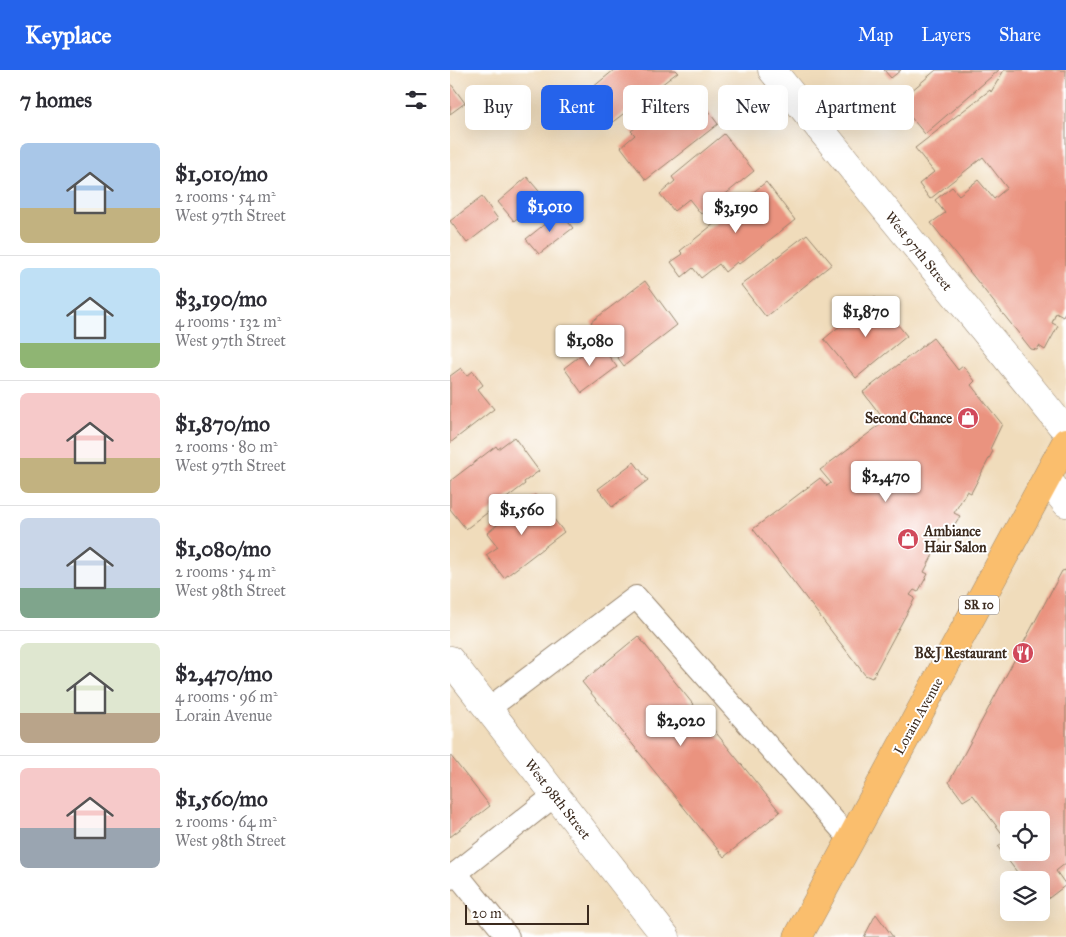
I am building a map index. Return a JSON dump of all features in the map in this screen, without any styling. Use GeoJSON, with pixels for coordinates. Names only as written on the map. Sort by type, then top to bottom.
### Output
{"type":"FeatureCollection","features":[{"type":"Feature","properties":{"kind":"main road","name":"Lorain Avenue"},"geometry":{"type":"LineString","coordinates":[[798,937],[1066,442]]}},
{"type":"Feature","properties":{"kind":"street","name":"West 97th Street"},"geometry":{"type":"LineString","coordinates":[[772,70],[1066,431]]}},
{"type":"Feature","properties":{"kind":"street"},"geometry":{"type":"LineString","coordinates":[[1047,479],[1066,503]]}},
{"type":"Feature","properties":{"kind":"street","name":"West 98th Street"},"geometry":{"type":"LineString","coordinates":[[450,660],[666,937]]}},
{"type":"Feature","properties":{"kind":"lane"},"geometry":{"type":"LineString","coordinates":[[488,709],[636,597],[851,840]]}},
{"type":"Feature","properties":{"kind":"lane"},"geometry":{"type":"LineString","coordinates":[[508,937],[453,875],[555,795]]}},
{"type":"Feature","properties":{"kind":"building"},"geometry":{"type":"Polygon","coordinates":[[[614,70],[676,70],[678,72],[661,85],[623,85],[623,114],[613,122],[613,85],[596,85],[614,70]]]}},
{"type":"Feature","properties":{"kind":"building"},"geometry":{"type":"Polygon","coordinates":[[[884,70],[901,70],[891,78],[884,70]]]}},
{"type":"Feature","properties":{"kind":"building"},"geometry":{"type":"Polygon","coordinates":[[[936,70],[999,70],[925,134],[914,121],[914,89],[936,70]]]}},
{"type":"Feature","properties":{"kind":"building"},"geometry":{"type":"Polygon","coordinates":[[[1004,70],[1066,70],[1066,311],[1063,317],[1056,313],[1052,323],[1058,326],[1045,350],[1039,346],[1037,350],[1031,349],[931,223],[945,213],[935,200],[952,187],[959,195],[978,180],[994,199],[1007,188],[983,157],[930,199],[919,184],[934,172],[915,148],[990,90],[991,92],[1004,70]]]}},
{"type":"Feature","properties":{"kind":"building"},"geometry":{"type":"Polygon","coordinates":[[[450,85],[465,103],[450,114],[450,85]]]}},
{"type":"Feature","properties":{"kind":"building"},"geometry":{"type":"Polygon","coordinates":[[[708,111],[718,124],[646,180],[621,147],[635,135],[631,131],[708,130],[708,111]]]}},
{"type":"Feature","properties":{"kind":"building"},"geometry":{"type":"Polygon","coordinates":[[[724,134],[754,171],[701,214],[689,199],[674,211],[660,194],[675,181],[672,177],[724,134]]]}},
{"type":"Feature","properties":{"kind":"building"},"geometry":{"type":"Polygon","coordinates":[[[527,177],[543,196],[514,221],[498,202],[527,177]]]}},
{"type":"Feature","properties":{"kind":"building"},"geometry":{"type":"Polygon","coordinates":[[[766,182],[795,220],[739,264],[737,262],[725,272],[719,264],[701,278],[693,268],[682,277],[671,262],[683,254],[680,251],[766,182]]]}},
{"type":"Feature","properties":{"kind":"building"},"geometry":{"type":"Polygon","coordinates":[[[482,197],[498,219],[467,243],[450,221],[482,197]]]}},
{"type":"Feature","properties":{"kind":"building"},"geometry":{"type":"Polygon","coordinates":[[[560,212],[573,228],[539,254],[526,239],[560,212]]]}},
{"type":"Feature","properties":{"kind":"building"},"geometry":{"type":"Polygon","coordinates":[[[807,234],[832,264],[766,317],[741,285],[807,234]]]}},
{"type":"Feature","properties":{"kind":"building"},"geometry":{"type":"Polygon","coordinates":[[[645,281],[677,325],[624,366],[591,322],[645,281]]]}},
{"type":"Feature","properties":{"kind":"building"},"geometry":{"type":"Polygon","coordinates":[[[875,297],[907,336],[856,378],[824,339],[875,297]]]}},
{"type":"Feature","properties":{"kind":"building"},"geometry":{"type":"Polygon","coordinates":[[[933,338],[958,370],[963,366],[975,381],[971,385],[1002,424],[990,449],[993,451],[971,493],[967,491],[954,513],[960,516],[948,535],[944,533],[924,572],[928,574],[918,592],[914,590],[910,595],[915,598],[872,678],[865,675],[753,529],[820,478],[827,486],[831,483],[820,470],[885,421],[863,392],[933,338]]]}},
{"type":"Feature","properties":{"kind":"building"},"geometry":{"type":"Polygon","coordinates":[[[598,342],[617,367],[582,393],[564,368],[598,342]]]}},
{"type":"Feature","properties":{"kind":"building"},"geometry":{"type":"Polygon","coordinates":[[[461,368],[467,376],[473,371],[483,385],[478,389],[494,409],[450,443],[450,376],[461,368]]]}},
{"type":"Feature","properties":{"kind":"building"},"geometry":{"type":"Polygon","coordinates":[[[514,437],[539,471],[466,529],[450,509],[450,481],[496,446],[498,449],[514,437]]]}},
{"type":"Feature","properties":{"kind":"building"},"geometry":{"type":"Polygon","coordinates":[[[634,462],[648,480],[612,507],[598,489],[634,462]]]}},
{"type":"Feature","properties":{"kind":"building"},"geometry":{"type":"Polygon","coordinates":[[[535,495],[564,532],[504,578],[486,555],[498,547],[487,533],[535,495]]]}},
{"type":"Feature","properties":{"kind":"building"},"geometry":{"type":"Polygon","coordinates":[[[1066,570],[1066,863],[1056,871],[1066,885],[1050,897],[1050,871],[1016,871],[1009,861],[1050,861],[1050,811],[1000,811],[1000,831],[973,795],[963,801],[949,782],[1062,571],[1066,570]]]}},
{"type":"Feature","properties":{"kind":"building"},"geometry":{"type":"Polygon","coordinates":[[[638,636],[780,812],[724,857],[582,682],[638,636]]]}},
{"type":"Feature","properties":{"kind":"building"},"geometry":{"type":"Polygon","coordinates":[[[450,755],[490,806],[450,837],[450,755]]]}},
{"type":"Feature","properties":{"kind":"building"},"geometry":{"type":"Polygon","coordinates":[[[876,914],[893,937],[864,937],[876,914]]]}},
{"type":"Feature","properties":{"kind":"place","name":"Second Chance"},"geometry":{"type":"Point","coordinates":[968,418]}},
{"type":"Feature","properties":{"kind":"place","name":"Ambiance Hair Salon"},"geometry":{"type":"Point","coordinates":[908,539]}},
{"type":"Feature","properties":{"kind":"place","name":"B&J Restaurant"},"geometry":{"type":"Point","coordinates":[1023,653]}}]}
